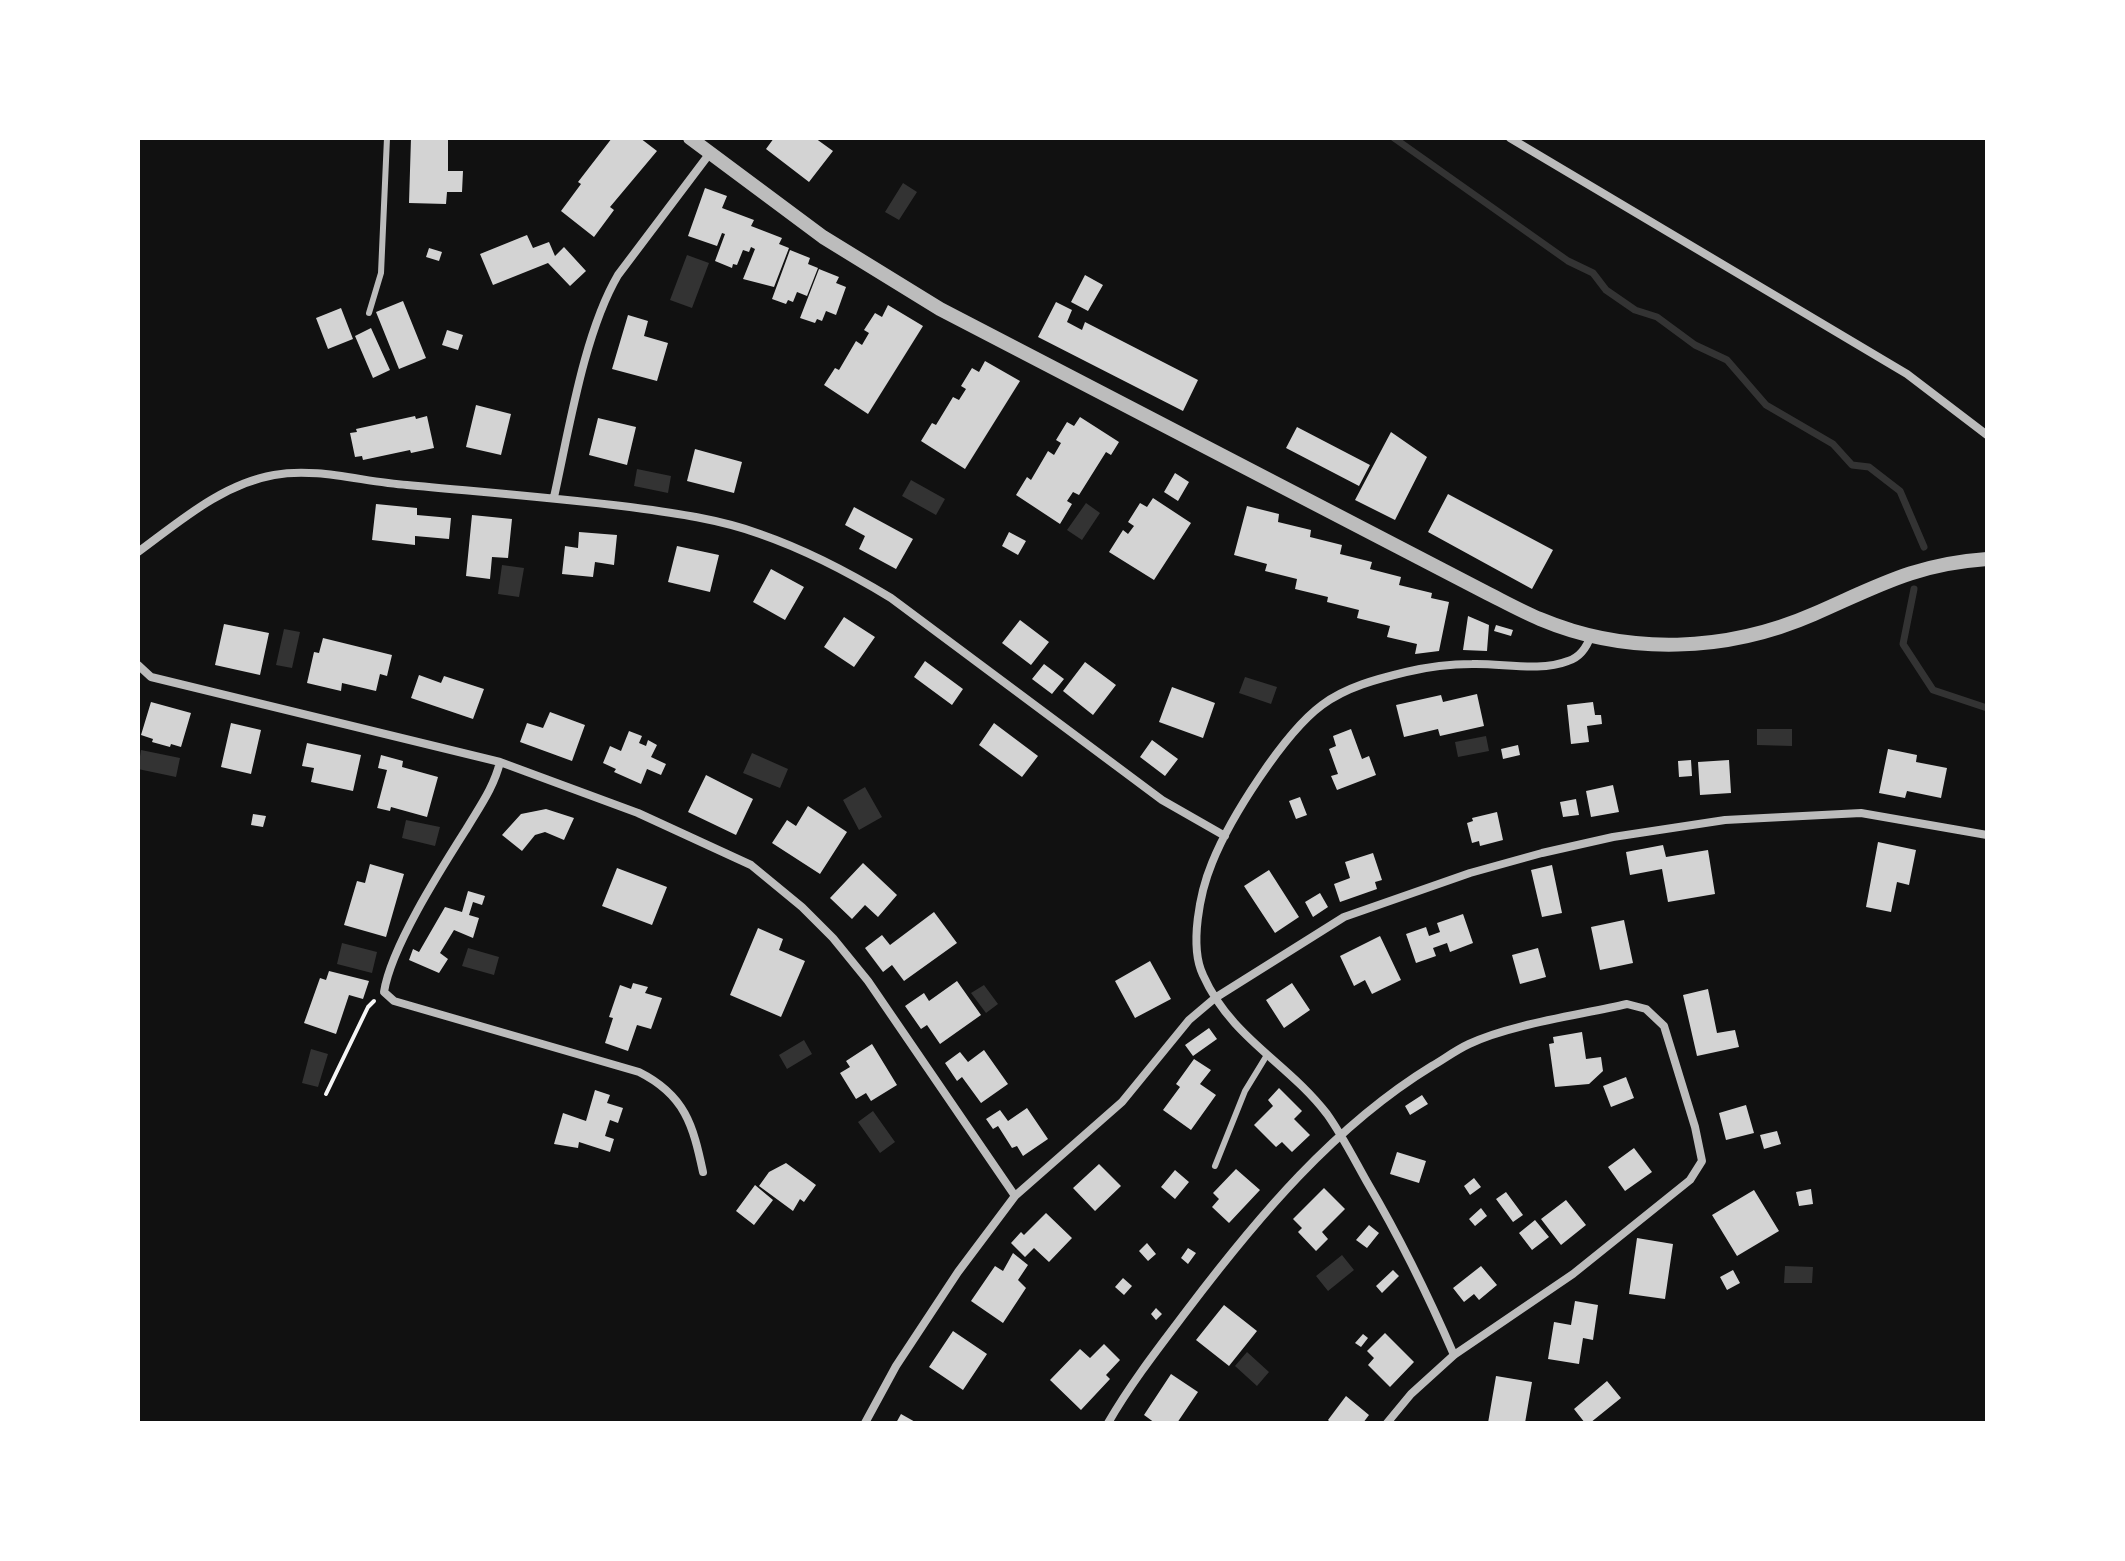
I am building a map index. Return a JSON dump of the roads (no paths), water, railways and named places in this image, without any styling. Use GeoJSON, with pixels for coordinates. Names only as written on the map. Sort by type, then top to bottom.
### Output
{"type":"FeatureCollection","features":[{"type":"Feature","properties":{"kind":"street"},"geometry":{"type":"LineString","coordinates":[[690,138],[823,237],[940,309],[1540,619],[1591,635],[1675,646],[1746,637],[1798,620],[1894,577],[1924,567],[1987,559]]}},
{"type":"Feature","properties":{"kind":"street"},"geometry":{"type":"LineString","coordinates":[[1510,138],[1907,374],[1987,435]]}},
{"type":"Feature","properties":{"kind":"street"},"geometry":{"type":"LineString","coordinates":[[554,497],[580,383],[606,296],[618,275],[710,153]]}},
{"type":"Feature","properties":{"kind":"street"},"geometry":{"type":"LineString","coordinates":[[138,552],[226,492],[273,475],[322,474],[396,485],[554,497],[728,524],[803,551],[891,598],[1162,800],[1225,836]]}},
{"type":"Feature","properties":{"kind":"street"},"geometry":{"type":"LineString","coordinates":[[1454,1355],[1404,1246],[1341,1135],[1311,1096],[1234,1025],[1215,998],[1201,972],[1197,948],[1198,917],[1212,862],[1225,836],[1284,743],[1303,720],[1324,703],[1378,679],[1437,666],[1535,665],[1569,661],[1587,647],[1591,635]]}},
{"type":"Feature","properties":{"kind":"street"},"geometry":{"type":"LineString","coordinates":[[138,665],[151,677],[500,762],[638,813],[751,865],[802,907],[833,938],[868,981],[1015,1196]]}},
{"type":"Feature","properties":{"kind":"street"},"geometry":{"type":"LineString","coordinates":[[500,762],[492,787],[402,943],[384,992],[394,1001],[639,1072],[657,1081],[673,1095],[693,1128],[703,1172]]}},
{"type":"Feature","properties":{"kind":"street"},"geometry":{"type":"LineString","coordinates":[[865,1423],[896,1366],[950,1284],[1015,1196],[1122,1102],[1189,1020],[1215,998],[1344,917],[1470,873],[1613,837],[1725,820],[1861,813],[1987,835]]}},
{"type":"Feature","properties":{"kind":"street"},"geometry":{"type":"LineString","coordinates":[[1108,1423],[1162,1343],[1221,1265],[1293,1182],[1341,1135],[1402,1085],[1469,1044],[1493,1036],[1627,1004],[1646,1009],[1664,1026],[1695,1127],[1702,1161],[1690,1180],[1573,1274],[1454,1355],[1411,1394],[1387,1423]]}},
{"type":"Feature","properties":{"kind":"lane"},"geometry":{"type":"LineString","coordinates":[[369,313],[381,273],[387,138]]}},
{"type":"Feature","properties":{"kind":"lane"},"geometry":{"type":"LineString","coordinates":[[1215,1166],[1245,1091],[1267,1055]]}},
{"type":"Feature","properties":{"kind":"waterway"},"geometry":{"type":"LineString","coordinates":[[1394,138],[1568,261],[1593,273],[1606,290],[1635,310],[1657,317],[1695,345],[1727,360],[1766,405],[1833,444],[1852,465],[1869,467],[1900,491],[1924,547]]}},
{"type":"Feature","properties":{"kind":"waterway"},"geometry":{"type":"LineString","coordinates":[[1914,589],[1903,644],[1933,690],[1987,708]]}}]}
